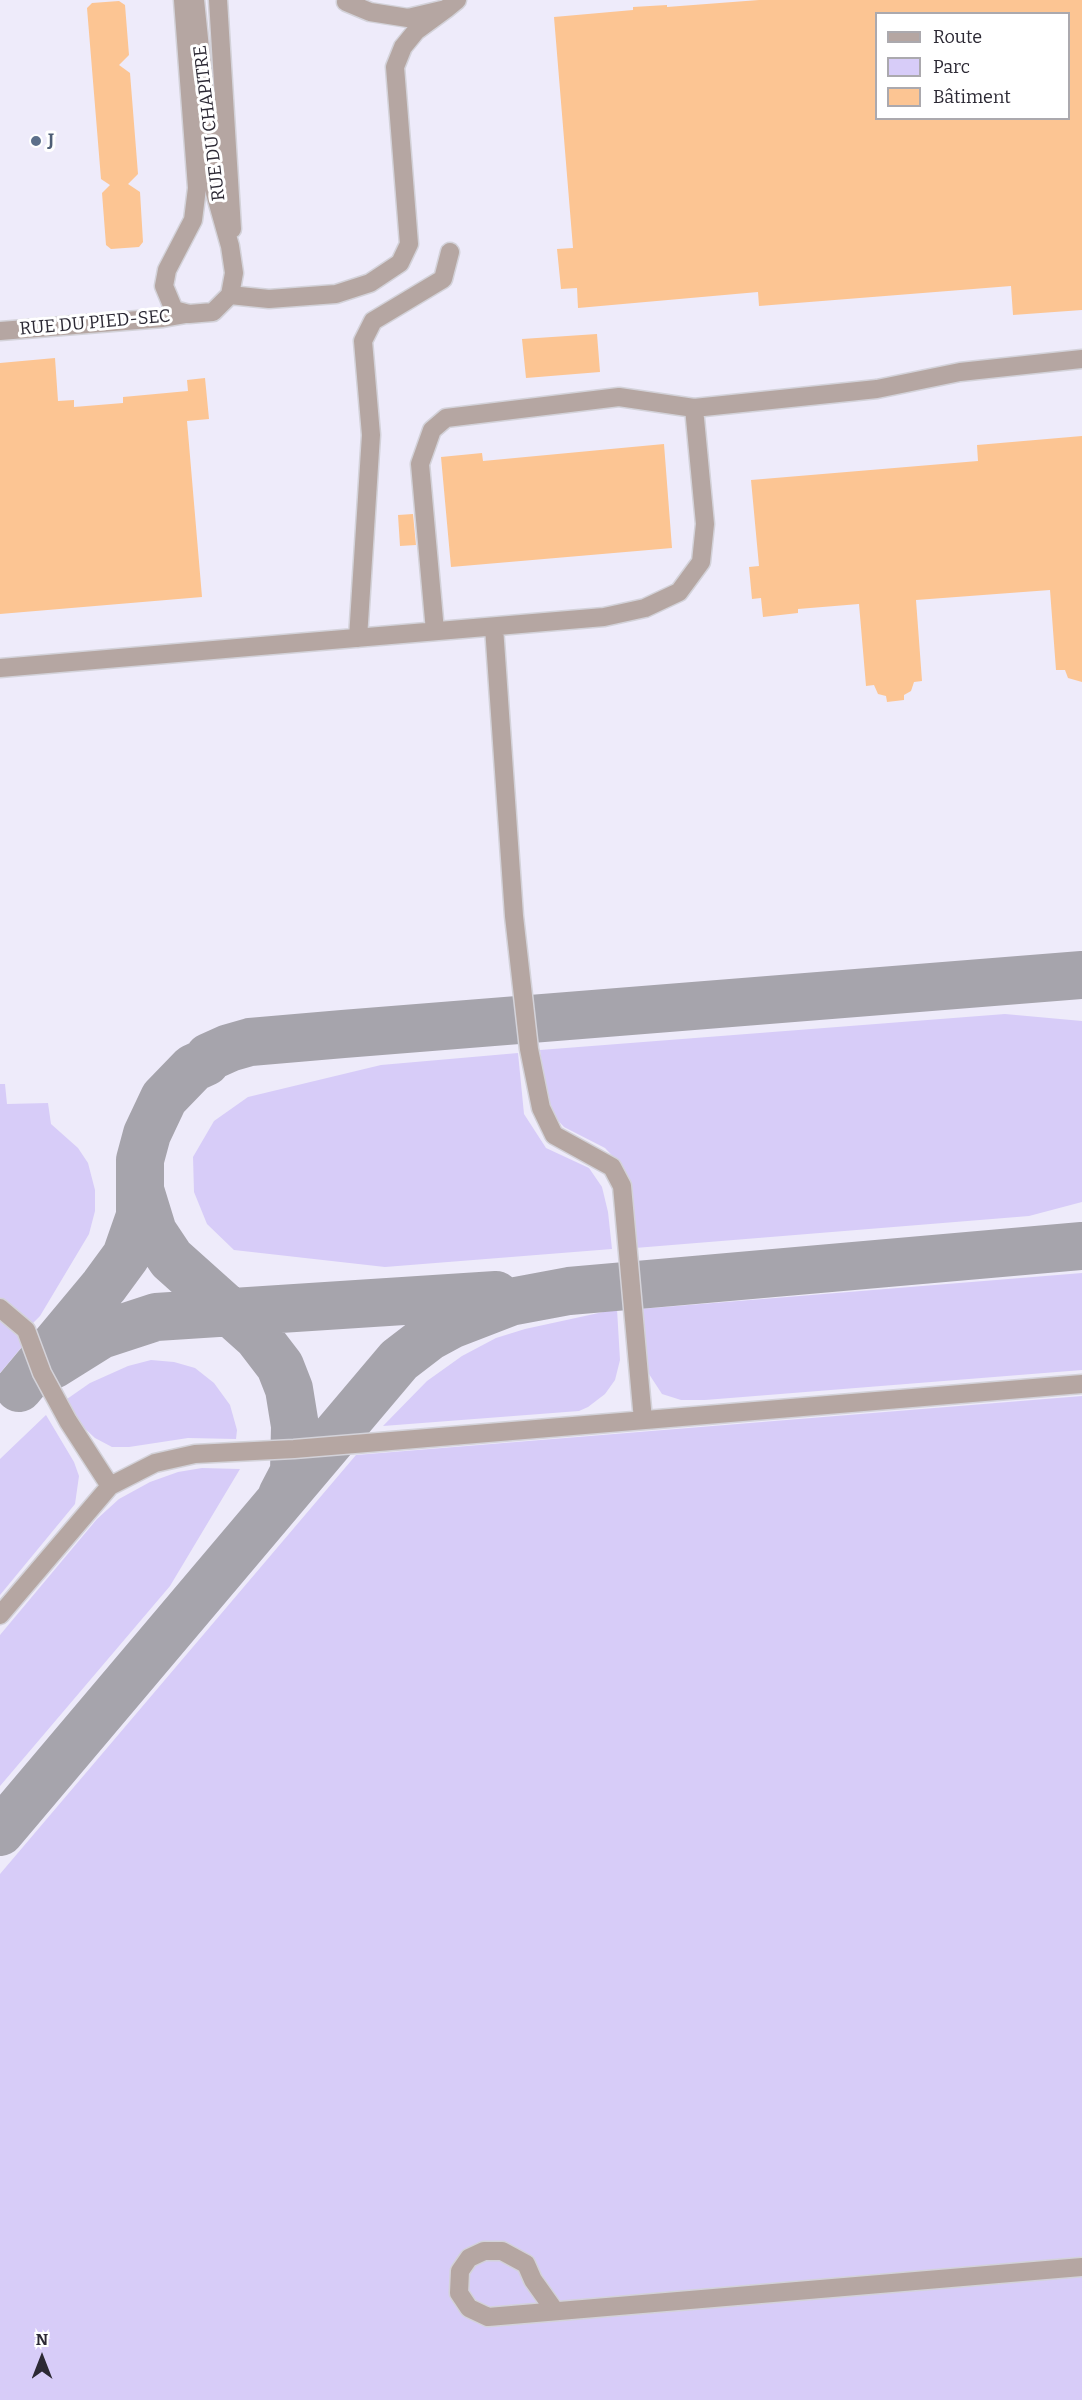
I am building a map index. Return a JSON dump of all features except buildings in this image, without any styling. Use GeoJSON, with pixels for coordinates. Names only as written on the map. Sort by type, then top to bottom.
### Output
{"type":"FeatureCollection","features":[{"type":"Feature","properties":{"kind":"street","name":"RUE DU CHAPITRE"},"geometry":{"type":"LineString","coordinates":[[183,0],[197,188],[193,220],[167,270],[164,286],[174,310],[189,314]]}},
{"type":"Feature","properties":{"kind":"street","name":"RUE DU CHAPITRE"},"geometry":{"type":"LineString","coordinates":[[195,0],[215,193],[230,246],[234,273],[230,294]]}},
{"type":"Feature","properties":{"kind":"street"},"geometry":{"type":"LineString","coordinates":[[218,0],[234,273]]}},
{"type":"Feature","properties":{"kind":"street"},"geometry":{"type":"LineString","coordinates":[[346,2],[370,12],[408,18],[452,5]]}},
{"type":"Feature","properties":{"kind":"street"},"geometry":{"type":"LineString","coordinates":[[189,314],[213,312],[230,294],[269,299],[336,294],[370,283],[400,263],[409,244],[395,67],[402,46],[417,31],[452,5]]}},
{"type":"Feature","properties":{"kind":"street"},"geometry":{"type":"LineString","coordinates":[[358,638],[371,435],[363,341],[373,321],[443,279],[450,252]]}},
{"type":"Feature","properties":{"kind":"street","name":"RUE DU PIED-SEC"},"geometry":{"type":"LineString","coordinates":[[0,331],[189,314]]}},
{"type":"Feature","properties":{"kind":"street"},"geometry":{"type":"LineString","coordinates":[[435,632],[420,464],[432,430],[446,418],[619,397],[694,408],[877,389],[960,372],[1082,359]]}},
{"type":"Feature","properties":{"kind":"street"},"geometry":{"type":"LineString","coordinates":[[0,668],[604,617],[645,609],[679,592],[701,562],[705,524],[694,408]]}},
{"type":"Feature","properties":{"kind":"street"},"geometry":{"type":"LineString","coordinates":[[494,627],[514,916],[528,1048],[541,1108],[554,1136],[612,1167],[622,1186],[643,1420]]}},
{"type":"Feature","properties":{"kind":"street"},"geometry":{"type":"LineString","coordinates":[[0,1308],[26,1330],[42,1373],[68,1421],[110,1486]]}},
{"type":"Feature","properties":{"kind":"street"},"geometry":{"type":"LineString","coordinates":[[0,1615],[110,1486],[155,1463],[195,1454],[248,1452],[1082,1384]]}},
{"type":"Feature","properties":{"kind":"street"},"geometry":{"type":"LineString","coordinates":[[555,2311],[533,2280],[526,2264],[502,2251],[483,2251],[469,2258],[460,2271],[459,2293],[469,2308],[488,2317],[1082,2267]]}},
{"type":"Feature","properties":{"kind":"shaded area"},"geometry":{"type":"Polygon","coordinates":[[[0,0],[1082,0],[1082,2400],[0,2400],[0,0]]]}},
{"type":"Feature","properties":{"kind":"green space"},"geometry":{"type":"Polygon","coordinates":[[[1005,1014],[1082,1021],[1082,1202],[1029,1216],[635,1248],[632,1192],[624,1168],[605,1148],[564,1127],[553,1115],[546,1095],[540,1050],[1005,1014]]]}},
{"type":"Feature","properties":{"kind":"green space"},"geometry":{"type":"Polygon","coordinates":[[[518,1053],[524,1114],[546,1148],[589,1168],[602,1187],[608,1212],[612,1249],[385,1267],[234,1250],[207,1224],[194,1192],[193,1157],[214,1121],[248,1097],[381,1065],[518,1053]]]}},
{"type":"Feature","properties":{"kind":"green space"},"geometry":{"type":"Polygon","coordinates":[[[0,1084],[5,1084],[7,1104],[48,1103],[51,1124],[78,1148],[88,1163],[95,1190],[95,1211],[89,1234],[40,1316],[26,1330],[0,1308],[0,1084]]]}},
{"type":"Feature","properties":{"kind":"green space"},"geometry":{"type":"Polygon","coordinates":[[[1082,1273],[1082,1370],[681,1400],[662,1394],[649,1374],[644,1355],[640,1309],[1082,1273]]]}},
{"type":"Feature","properties":{"kind":"green space"},"geometry":{"type":"Polygon","coordinates":[[[617,1309],[620,1360],[615,1380],[605,1394],[588,1407],[579,1411],[383,1426],[427,1381],[462,1356],[496,1338],[525,1329],[617,1309]]]}},
{"type":"Feature","properties":{"kind":"green space"},"geometry":{"type":"Polygon","coordinates":[[[0,1320],[25,1343],[0,1373],[0,1320]]]}},
{"type":"Feature","properties":{"kind":"green space"},"geometry":{"type":"Polygon","coordinates":[[[151,1360],[174,1362],[195,1368],[214,1383],[230,1405],[237,1430],[236,1439],[188,1438],[129,1447],[112,1447],[95,1438],[81,1425],[67,1399],[90,1383],[128,1366],[151,1360]]]}},
{"type":"Feature","properties":{"kind":"green space"},"geometry":{"type":"Polygon","coordinates":[[[1082,1396],[1082,2400],[0,2400],[0,1874],[356,1455],[1082,1396]]]}},
{"type":"Feature","properties":{"kind":"green space"},"geometry":{"type":"Polygon","coordinates":[[[46,1415],[74,1462],[79,1476],[75,1504],[0,1595],[0,1459],[46,1415]]]}},
{"type":"Feature","properties":{"kind":"green space"},"geometry":{"type":"Polygon","coordinates":[[[202,1468],[240,1469],[170,1586],[0,1786],[0,1635],[97,1519],[119,1499],[150,1482],[178,1472],[202,1468]]]}},
{"type":"Feature","properties":{"kind":"taxiway"},"geometry":{"type":"LineString","coordinates":[[19,1388],[104,1286],[126,1256],[140,1216],[140,1160],[147,1134],[164,1098],[193,1068],[206,1062],[209,1057],[229,1048],[250,1042],[343,1034],[1082,975]]}},
{"type":"Feature","properties":{"kind":"taxiway"},"geometry":{"type":"LineString","coordinates":[[141,1193],[153,1232],[171,1259],[257,1336],[280,1366],[289,1389],[295,1426],[294,1472],[282,1495]]}},
{"type":"Feature","properties":{"kind":"taxiway"},"geometry":{"type":"LineString","coordinates":[[0,1832],[399,1360],[429,1337],[453,1324],[510,1302],[569,1291],[1082,1246]]}},
{"type":"Feature","properties":{"kind":"taxiway"},"geometry":{"type":"LineString","coordinates":[[53,1365],[101,1335],[156,1317],[496,1295]]}},
{"type":"Feature","properties":{"kind":"place","name":"J"},"geometry":{"type":"Point","coordinates":[36,141]}}]}
